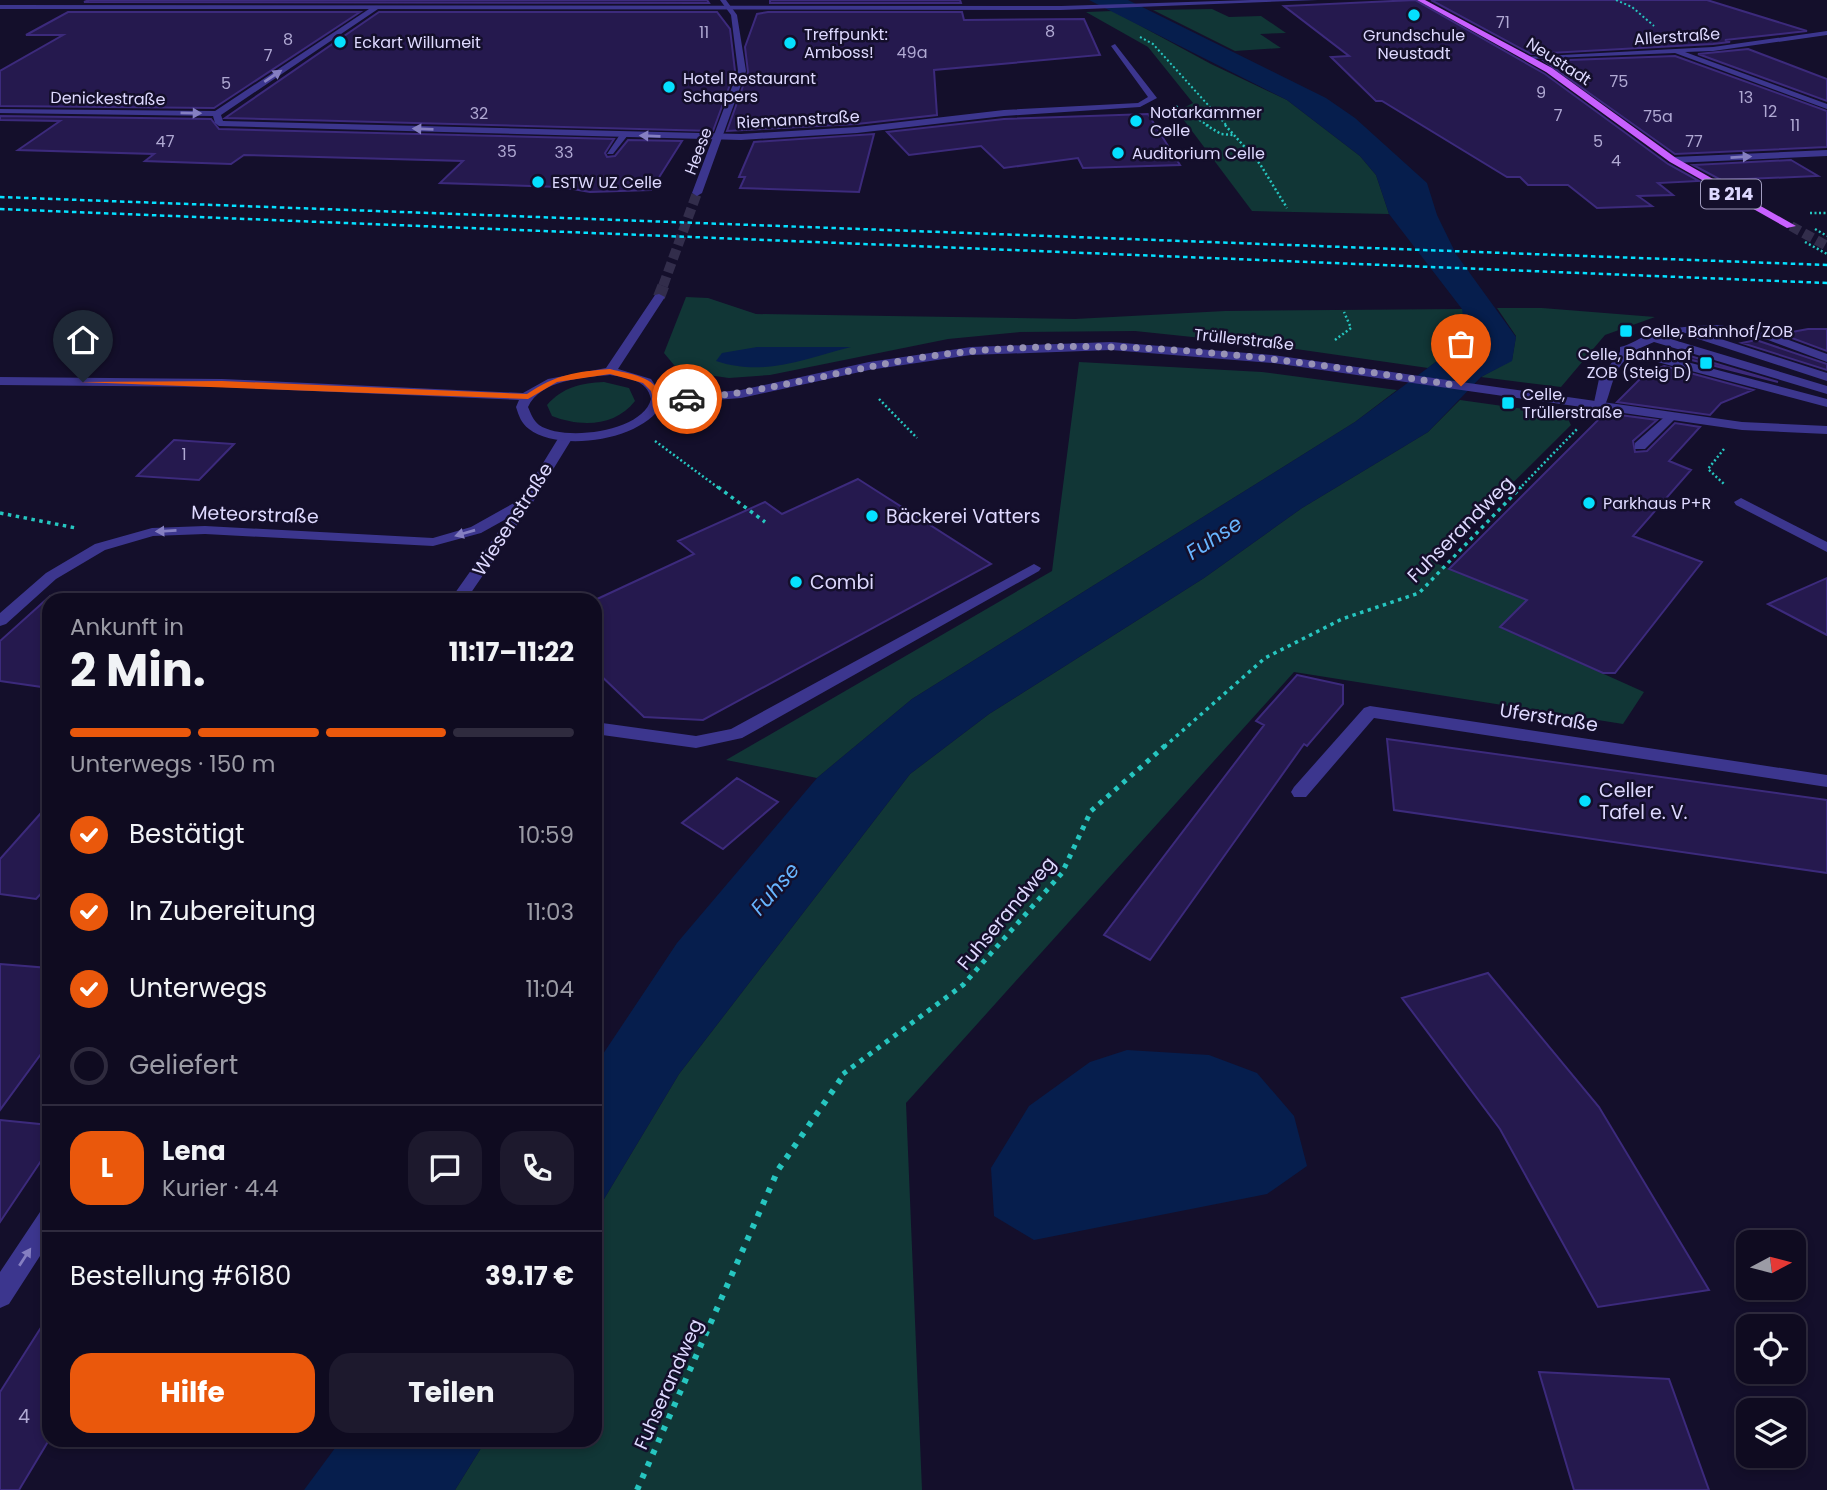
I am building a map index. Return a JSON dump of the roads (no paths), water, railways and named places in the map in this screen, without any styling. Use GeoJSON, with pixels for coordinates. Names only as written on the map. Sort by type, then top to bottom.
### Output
{"type":"FeatureCollection","features":[{"type":"Feature","properties":{"kind":"main road","name":"Neustadt"},"geometry":{"type":"LineString","coordinates":[[1420,0],[1528,57],[1673,160]]}},
{"type":"Feature","properties":{"kind":"main road","name":"B 214"},"geometry":{"type":"LineString","coordinates":[[1673,160],[1791,226]]}},
{"type":"Feature","properties":{"kind":"street"},"geometry":{"type":"LineString","coordinates":[[216,114],[387,0]]}},
{"type":"Feature","properties":{"kind":"street","name":"Heese"},"geometry":{"type":"LineString","coordinates":[[697,193],[742,71],[730,9],[723,0]]}},
{"type":"Feature","properties":{"kind":"street"},"geometry":{"type":"LineString","coordinates":[[0,7],[730,9],[983,4],[1083,7],[1315,0]]}},
{"type":"Feature","properties":{"kind":"street","name":"Allerstraße"},"geometry":{"type":"LineString","coordinates":[[1528,57],[1673,51],[1827,33]]}},
{"type":"Feature","properties":{"kind":"street","name":"Riemannstraße"},"geometry":{"type":"LineString","coordinates":[[216,114],[219,123],[718,137],[856,130],[1004,113],[1140,105],[1153,98],[1115,46]]}},
{"type":"Feature","properties":{"kind":"street"},"geometry":{"type":"LineString","coordinates":[[1673,51],[1827,107]]}},
{"type":"Feature","properties":{"kind":"street","name":"Denickestraße"},"geometry":{"type":"LineString","coordinates":[[0,111],[216,114]]}},
{"type":"Feature","properties":{"kind":"street"},"geometry":{"type":"LineString","coordinates":[[610,152],[624,135]]}},
{"type":"Feature","properties":{"kind":"street"},"geometry":{"type":"LineString","coordinates":[[1673,160],[1827,153]]}},
{"type":"Feature","properties":{"kind":"street"},"geometry":{"type":"LineString","coordinates":[[610,371],[659,297]]}},
{"type":"Feature","properties":{"kind":"street"},"geometry":{"type":"LineString","coordinates":[[1675,329],[1827,377]]}},
{"type":"Feature","properties":{"kind":"street"},"geometry":{"type":"LineString","coordinates":[[1599,407],[1600,386],[1624,349],[1675,329],[1758,334],[1827,358]]}},
{"type":"Feature","properties":{"kind":"street"},"geometry":{"type":"LineString","coordinates":[[1651,337],[1827,390]]}},
{"type":"Feature","properties":{"kind":"street","name":"Trüllerstraße"},"geometry":{"type":"LineString","coordinates":[[657,401],[741,394],[869,366],[1013,348],[1166,348],[1315,364],[1742,426],[1827,430]]}},
{"type":"Feature","properties":{"kind":"street"},"geometry":{"type":"LineString","coordinates":[[1624,349],[1827,403]]}},
{"type":"Feature","properties":{"kind":"street"},"geometry":{"type":"LineString","coordinates":[[0,381],[222,383],[528,397],[554,380],[572,374],[610,371],[646,381],[655,390],[657,401]]}},
{"type":"Feature","properties":{"kind":"street","name":"Wiesenstraße"},"geometry":{"type":"LineString","coordinates":[[528,397],[523,407],[524,417],[533,426],[566,437],[586,437],[626,429],[647,416],[657,401]]}},
{"type":"Feature","properties":{"kind":"street"},"geometry":{"type":"LineString","coordinates":[[1640,446],[1670,416]]}},
{"type":"Feature","properties":{"kind":"street","name":"Wiesenstraße"},"geometry":{"type":"LineString","coordinates":[[463,593],[526,502],[566,437]]}},
{"type":"Feature","properties":{"kind":"street","name":"Meteorstraße"},"geometry":{"type":"LineString","coordinates":[[0,621],[51,576],[100,547],[152,532],[205,530],[433,542],[476,530],[526,502]]}},
{"type":"Feature","properties":{"kind":"street"},"geometry":{"type":"LineString","coordinates":[[1741,502],[1827,548]]}},
{"type":"Feature","properties":{"kind":"street"},"geometry":{"type":"LineString","coordinates":[[602,729],[696,742],[736,734],[1034,568]]}},
{"type":"Feature","properties":{"kind":"street","name":"Uferstraße"},"geometry":{"type":"LineString","coordinates":[[1300,792],[1370,712],[1827,781]]}},
{"type":"Feature","properties":{"kind":"street"},"geometry":{"type":"LineString","coordinates":[[0,1295],[42,1231]]}},
{"type":"Feature","properties":{"kind":"water","name":"Fuhse"},"geometry":{"type":"Polygon","coordinates":[[[1089,0],[1128,0],[1326,98],[1355,118],[1427,183],[1437,215],[1456,254],[1516,337],[1512,361],[1481,377],[1428,432],[1302,508],[1204,578],[989,714],[910,774],[679,1074],[602,1202],[602,1056],[677,943],[817,778],[912,699],[1355,422],[1456,347],[1464,322],[1462,309],[1389,214],[1376,175],[1360,156],[1287,100],[1089,0]]]}},
{"type":"Feature","properties":{"kind":"water"},"geometry":{"type":"Polygon","coordinates":[[[757,347],[851,347],[767,367],[716,361],[722,353],[757,347]]]}},
{"type":"Feature","properties":{"kind":"water"},"geometry":{"type":"Polygon","coordinates":[[[1127,1050],[1209,1055],[1257,1073],[1294,1116],[1307,1166],[1267,1194],[1034,1240],[994,1216],[991,1168],[1029,1106],[1090,1062],[1127,1050]]]}},
{"type":"Feature","properties":{"kind":"water"},"geometry":{"type":"Polygon","coordinates":[[[336,1447],[482,1447],[455,1490],[304,1490],[336,1447]]]}},
{"type":"Feature","properties":{"kind":"tunnel"},"geometry":{"type":"LineString","coordinates":[[663,286],[697,193]]}},
{"type":"Feature","properties":{"kind":"tunnel"},"geometry":{"type":"LineString","coordinates":[[1791,226],[1827,246]]}},
{"type":"Feature","properties":{"kind":"tunnel"},"geometry":{"type":"LineString","coordinates":[[659,297],[664,284]]}},
{"type":"Feature","properties":{"kind":"railway"},"geometry":{"type":"LineString","coordinates":[[0,197],[1827,265]]}},
{"type":"Feature","properties":{"kind":"railway"},"geometry":{"type":"LineString","coordinates":[[0,209],[1827,283]]}},
{"type":"Feature","properties":{"kind":"place","name":"Grundschule Neustadt"},"geometry":{"type":"Point","coordinates":[1414,15]}},
{"type":"Feature","properties":{"kind":"place","name":"Eckart Willumeit"},"geometry":{"type":"Point","coordinates":[340,42]}},
{"type":"Feature","properties":{"kind":"place","name":"Treffpunkt: Amboss!"},"geometry":{"type":"Point","coordinates":[790,43]}},
{"type":"Feature","properties":{"kind":"place","name":"Hotel Restaurant Schapers"},"geometry":{"type":"Point","coordinates":[669,87]}},
{"type":"Feature","properties":{"kind":"place","name":"Notarkammer Celle"},"geometry":{"type":"Point","coordinates":[1136,121]}},
{"type":"Feature","properties":{"kind":"place","name":"Auditorium Celle"},"geometry":{"type":"Point","coordinates":[1118,153]}},
{"type":"Feature","properties":{"kind":"place","name":"ESTW UZ Celle"},"geometry":{"type":"Point","coordinates":[538,182]}},
{"type":"Feature","properties":{"kind":"place","name":"Celle, Bahnhof/ZOB"},"geometry":{"type":"Point","coordinates":[1626,331]}},
{"type":"Feature","properties":{"kind":"place","name":"Celle, Bahnhof ZOB (Steig D)"},"geometry":{"type":"Point","coordinates":[1706,363]}},
{"type":"Feature","properties":{"kind":"place","name":"Celle, Trüllerstraße"},"geometry":{"type":"Point","coordinates":[1508,403]}},
{"type":"Feature","properties":{"kind":"place","name":"Parkhaus P+R"},"geometry":{"type":"Point","coordinates":[1589,503]}},
{"type":"Feature","properties":{"kind":"place","name":"Bäckerei Vatters"},"geometry":{"type":"Point","coordinates":[872,516]}},
{"type":"Feature","properties":{"kind":"place","name":"Combi"},"geometry":{"type":"Point","coordinates":[796,582]}},
{"type":"Feature","properties":{"kind":"place","name":"Celler Tafel e. V."},"geometry":{"type":"Point","coordinates":[1585,801]}}]}
